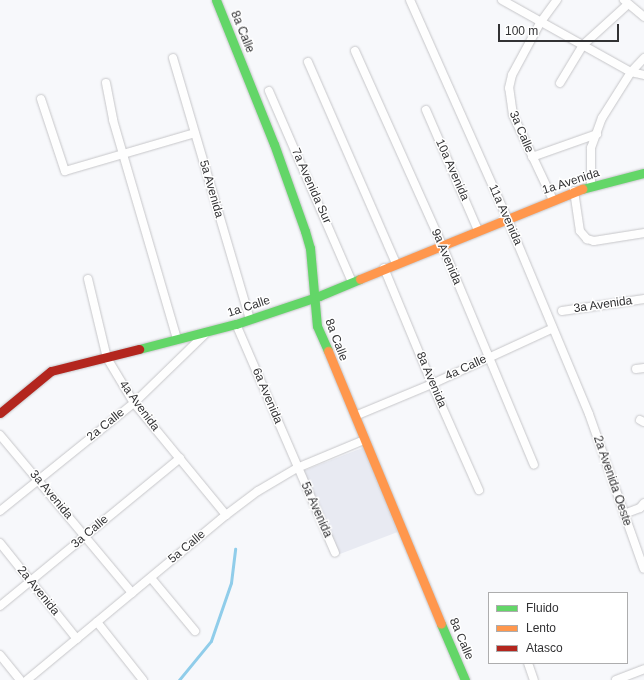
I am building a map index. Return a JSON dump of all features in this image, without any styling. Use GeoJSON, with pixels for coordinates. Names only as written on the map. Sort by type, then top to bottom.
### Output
{"type":"FeatureCollection","features":[{"type":"Feature","properties":{"kind":"street","name":"8a Calle"},"geometry":{"type":"LineString","coordinates":[[216,0],[274,144],[305,231],[310,248],[317,326],[465,680]]}},
{"type":"Feature","properties":{"kind":"street","name":"11a Avenida"},"geometry":{"type":"LineString","coordinates":[[410,0],[507,218],[589,414]]}},
{"type":"Feature","properties":{"kind":"street"},"geometry":{"type":"LineString","coordinates":[[502,0],[540,23],[631,72],[644,75]]}},
{"type":"Feature","properties":{"kind":"street","name":"3a Calle"},"geometry":{"type":"LineString","coordinates":[[552,200],[513,115],[509,88],[512,75],[540,23],[557,0]]}},
{"type":"Feature","properties":{"kind":"street"},"geometry":{"type":"LineString","coordinates":[[560,83],[583,45],[626,2],[644,17]]}},
{"type":"Feature","properties":{"kind":"street","name":"9a Avenida"},"geometry":{"type":"LineString","coordinates":[[355,51],[442,245],[534,465]]}},
{"type":"Feature","properties":{"kind":"street","name":"5a Avenida"},"geometry":{"type":"LineString","coordinates":[[173,58],[250,320]]}},
{"type":"Feature","properties":{"kind":"street"},"geometry":{"type":"LineString","coordinates":[[591,186],[591,148],[602,118],[631,72],[644,58]]}},
{"type":"Feature","properties":{"kind":"street"},"geometry":{"type":"LineString","coordinates":[[308,62],[396,264]]}},
{"type":"Feature","properties":{"kind":"street"},"geometry":{"type":"LineString","coordinates":[[106,83],[110,108],[177,339]]}},
{"type":"Feature","properties":{"kind":"street","name":"7a Avenida Sur"},"geometry":{"type":"LineString","coordinates":[[269,92],[352,282]]}},
{"type":"Feature","properties":{"kind":"street"},"geometry":{"type":"LineString","coordinates":[[41,99],[65,171],[195,132]]}},
{"type":"Feature","properties":{"kind":"street","name":"10a Avenida"},"geometry":{"type":"LineString","coordinates":[[426,110],[478,230]]}},
{"type":"Feature","properties":{"kind":"street"},"geometry":{"type":"LineString","coordinates":[[532,157],[597,134]]}},
{"type":"Feature","properties":{"kind":"street","name":"1a Avenida"},"geometry":{"type":"LineString","coordinates":[[507,218],[591,186],[644,173]]}},
{"type":"Feature","properties":{"kind":"street"},"geometry":{"type":"LineString","coordinates":[[574,192],[580,231],[587,239],[594,241],[644,233]]}},
{"type":"Feature","properties":{"kind":"street","name":"1a Calle"},"geometry":{"type":"LineString","coordinates":[[0,413],[51,371],[206,333],[250,320],[352,282],[507,218]]}},
{"type":"Feature","properties":{"kind":"street","name":"8a Avenida"},"geometry":{"type":"LineString","coordinates":[[384,268],[432,384],[480,490]]}},
{"type":"Feature","properties":{"kind":"street","name":"4a Avenida"},"geometry":{"type":"LineString","coordinates":[[88,279],[107,358],[134,403],[226,515]]}},
{"type":"Feature","properties":{"kind":"street","name":"3a Avenida"},"geometry":{"type":"LineString","coordinates":[[562,311],[644,299]]}},
{"type":"Feature","properties":{"kind":"street","name":"6a Avenida"},"geometry":{"type":"LineString","coordinates":[[236,324],[297,468]]}},
{"type":"Feature","properties":{"kind":"street","name":"4a Calle"},"geometry":{"type":"LineString","coordinates":[[355,416],[432,384],[553,328]]}},
{"type":"Feature","properties":{"kind":"street","name":"2a Calle"},"geometry":{"type":"LineString","coordinates":[[0,511],[134,403],[206,333]]}},
{"type":"Feature","properties":{"kind":"street","name":"2a Avenida Oeste"},"geometry":{"type":"LineString","coordinates":[[589,414],[644,569]]}},
{"type":"Feature","properties":{"kind":"street","name":"3a Avenida"},"geometry":{"type":"LineString","coordinates":[[0,435],[132,593]]}},
{"type":"Feature","properties":{"kind":"street","name":"5a Calle"},"geometry":{"type":"LineString","coordinates":[[27,680],[226,515],[258,491],[297,468],[364,440]]}},
{"type":"Feature","properties":{"kind":"street","name":"3a Calle"},"geometry":{"type":"LineString","coordinates":[[0,606],[180,458]]}},
{"type":"Feature","properties":{"kind":"street","name":"5a Avenida"},"geometry":{"type":"LineString","coordinates":[[297,468],[335,553]]}},
{"type":"Feature","properties":{"kind":"street"},"geometry":{"type":"LineString","coordinates":[[624,514],[640,508],[644,503]]}},
{"type":"Feature","properties":{"kind":"street","name":"2a Avenida"},"geometry":{"type":"LineString","coordinates":[[0,543],[77,638]]}},
{"type":"Feature","properties":{"kind":"street"},"geometry":{"type":"LineString","coordinates":[[151,578],[195,631]]}},
{"type":"Feature","properties":{"kind":"street"},"geometry":{"type":"LineString","coordinates":[[97,622],[143,680]]}},
{"type":"Feature","properties":{"kind":"street"},"geometry":{"type":"LineString","coordinates":[[0,655],[20,680]]}},
{"type":"Feature","properties":{"kind":"street"},"geometry":{"type":"LineString","coordinates":[[528,664],[534,680]]}},
{"type":"Feature","properties":{"kind":"street"},"geometry":{"type":"LineString","coordinates":[[616,680],[644,669]]}},
{"type":"Feature","properties":{"kind":"shaded area"},"geometry":{"type":"Polygon","coordinates":[[[365,447],[398,532],[336,556],[303,471],[365,447]]]}},
{"type":"Feature","properties":{"kind":"waterway"},"geometry":{"type":"LineString","coordinates":[[179,680],[211,641],[231,583],[235,549]]}},
{"type":"Feature","properties":{"kind":"traffic: fast"},"geometry":{"type":"LineString","coordinates":[[216,0],[274,144],[305,231],[310,248],[317,326],[328,351]]}},
{"type":"Feature","properties":{"kind":"traffic: fast"},"geometry":{"type":"LineString","coordinates":[[582,189],[644,173]]}},
{"type":"Feature","properties":{"kind":"traffic: fast"},"geometry":{"type":"LineString","coordinates":[[139,349],[236,324],[319,296],[360,279]]}},
{"type":"Feature","properties":{"kind":"traffic: fast"},"geometry":{"type":"LineString","coordinates":[[441,624],[465,680]]}},
{"type":"Feature","properties":{"kind":"traffic: slow"},"geometry":{"type":"LineString","coordinates":[[360,279],[582,189]]}},
{"type":"Feature","properties":{"kind":"traffic: slow"},"geometry":{"type":"LineString","coordinates":[[328,351],[441,624]]}},
{"type":"Feature","properties":{"kind":"traffic: jam"},"geometry":{"type":"LineString","coordinates":[[0,413],[51,371],[139,349]]}}]}
